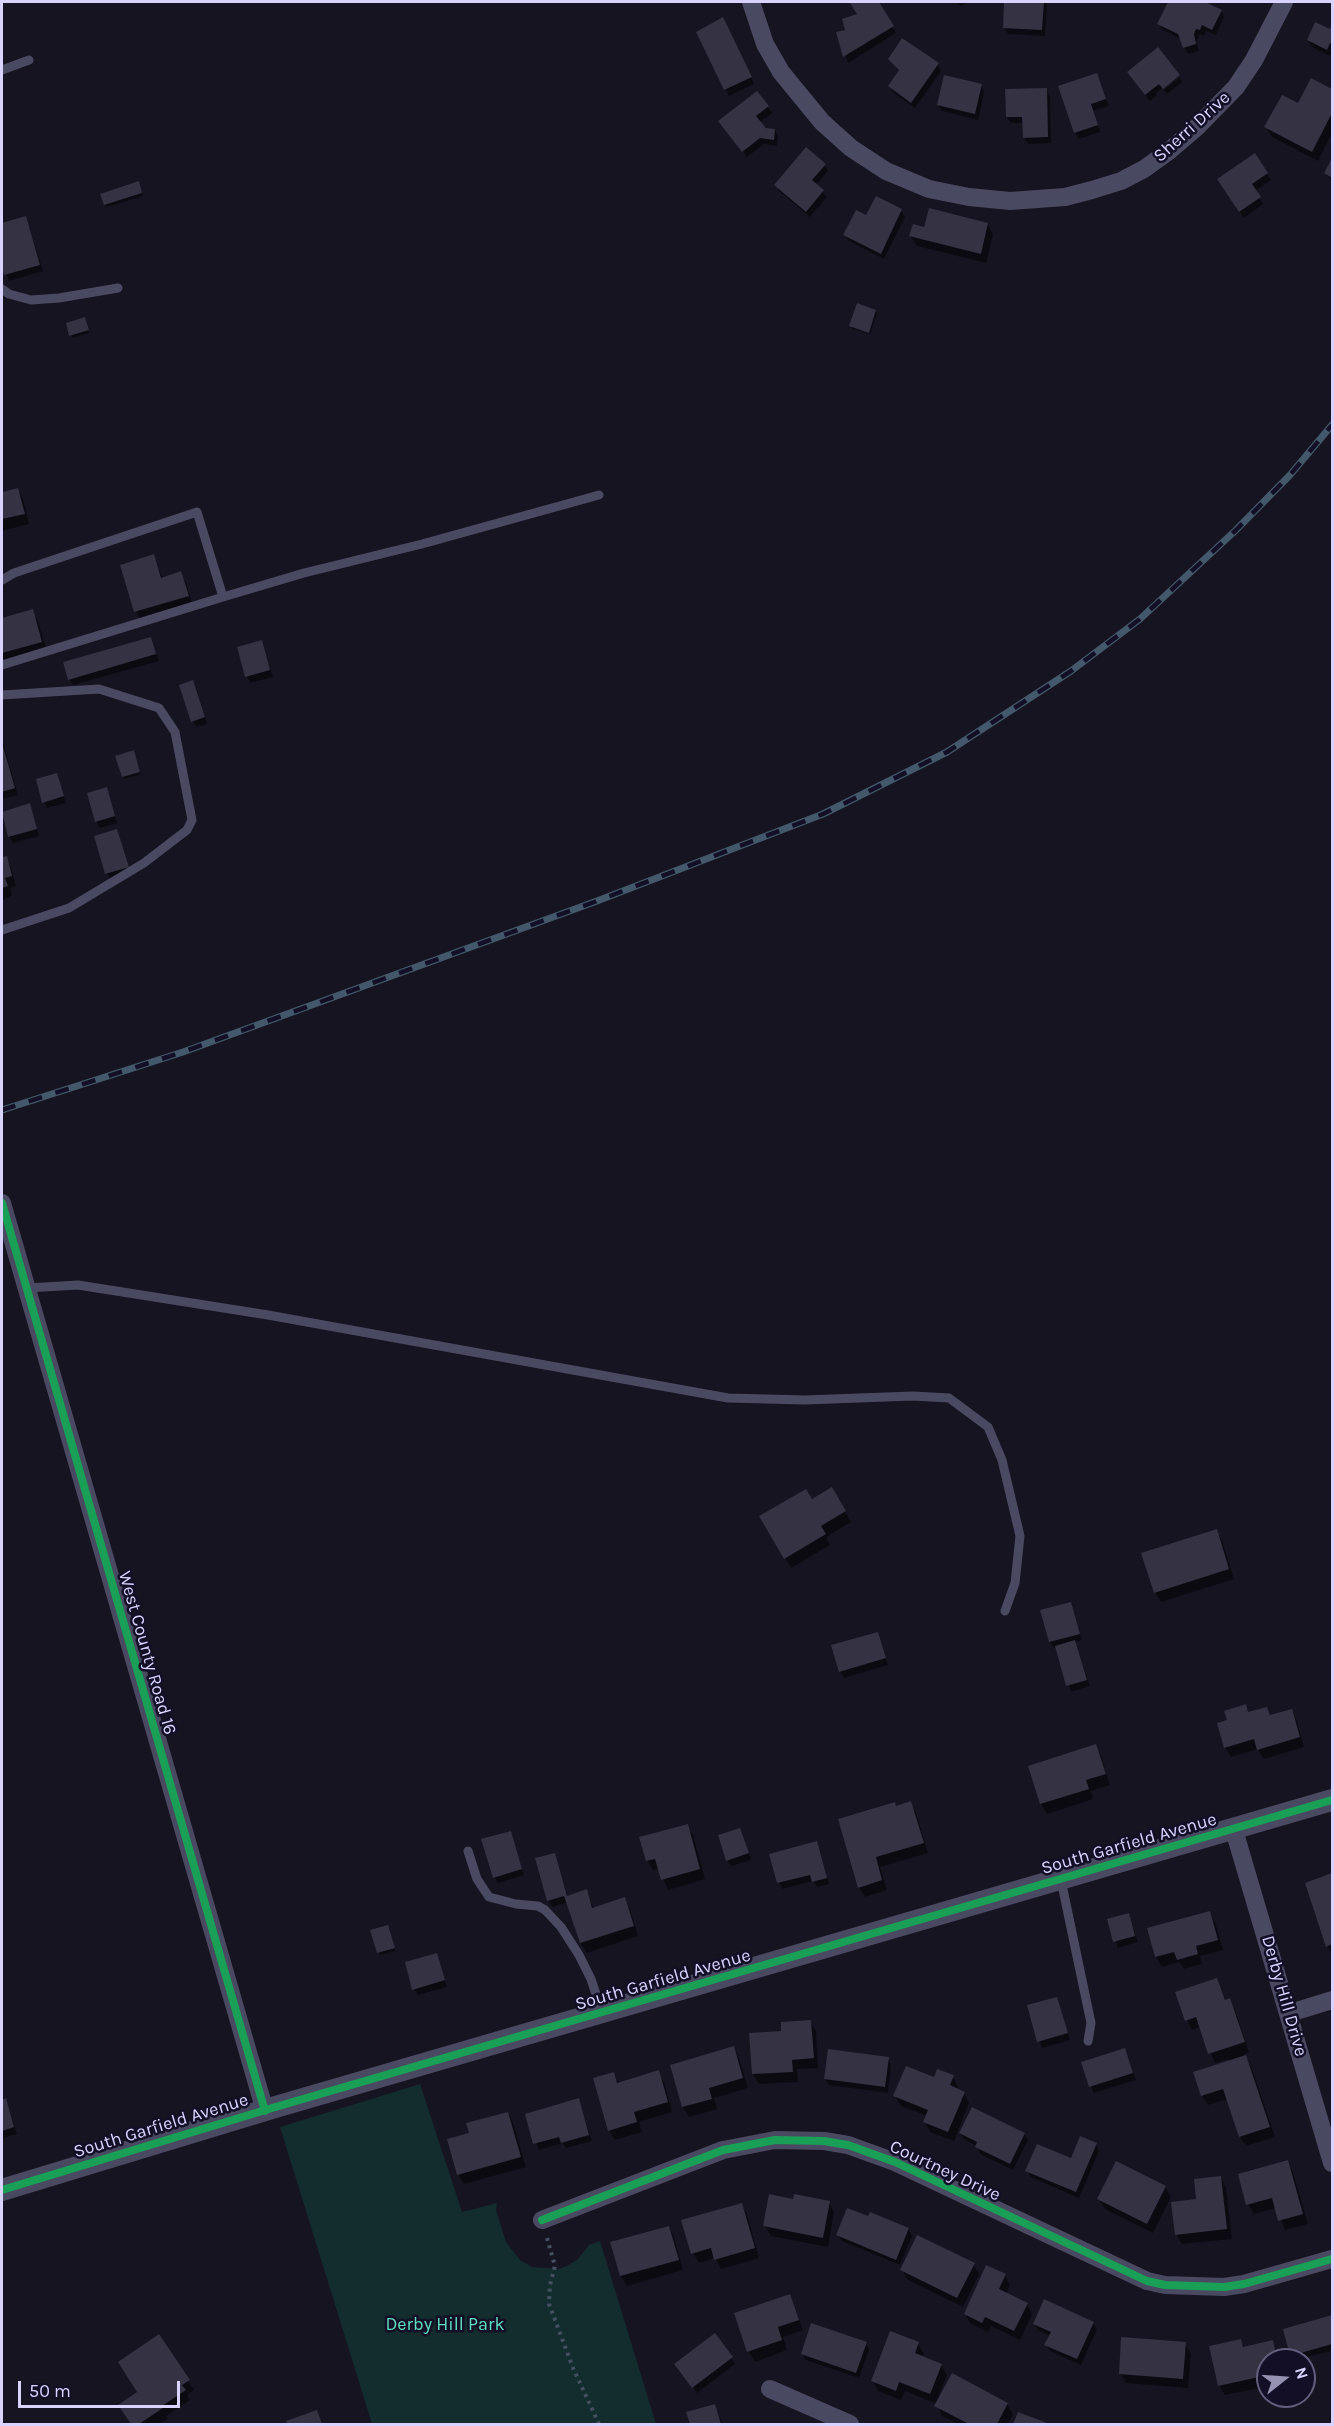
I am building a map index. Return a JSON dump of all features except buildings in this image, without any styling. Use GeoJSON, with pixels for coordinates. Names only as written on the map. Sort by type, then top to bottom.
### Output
{"type":"FeatureCollection","features":[{"type":"Feature","properties":{"kind":"street","name":"Sherri Drive"},"geometry":{"type":"LineString","coordinates":[[751,2],[765,44],[781,72],[822,122],[851,148],[886,171],[928,189],[969,197],[1010,201],[1065,197],[1092,190],[1136,173],[1169,151],[1197,127],[1236,87],[1254,60],[1284,2]]}},
{"type":"Feature","properties":{"kind":"street","name":"West County Road 16"},"geometry":{"type":"LineString","coordinates":[[2,1203],[265,2111]]}},
{"type":"Feature","properties":{"kind":"street","name":"South Garfield Avenue"},"geometry":{"type":"LineString","coordinates":[[2,2190],[265,2111],[1332,1800]]}},
{"type":"Feature","properties":{"kind":"street","name":"Derby Hill Drive"},"geometry":{"type":"LineString","coordinates":[[1234,1830],[1290,2013],[1332,2163]]}},
{"type":"Feature","properties":{"kind":"street"},"geometry":{"type":"LineString","coordinates":[[1290,2013],[1332,2000]]}},
{"type":"Feature","properties":{"kind":"street","name":"Courtney Drive"},"geometry":{"type":"LineString","coordinates":[[542,2220],[723,2150],[775,2140],[824,2141],[848,2145],[895,2162],[1147,2281],[1165,2285],[1224,2287],[1244,2284],[1332,2259]]}},
{"type":"Feature","properties":{"kind":"street"},"geometry":{"type":"LineString","coordinates":[[770,2389],[850,2424]]}},
{"type":"Feature","properties":{"kind":"lane"},"geometry":{"type":"LineString","coordinates":[[2,70],[29,60]]}},
{"type":"Feature","properties":{"kind":"lane"},"geometry":{"type":"LineString","coordinates":[[2,289],[9,294],[31,300],[59,298],[118,288]]}},
{"type":"Feature","properties":{"kind":"lane"},"geometry":{"type":"LineString","coordinates":[[2,665],[304,573],[600,495]]}},
{"type":"Feature","properties":{"kind":"lane"},"geometry":{"type":"LineString","coordinates":[[2,580],[14,573],[197,512],[223,597]]}},
{"type":"Feature","properties":{"kind":"lane"},"geometry":{"type":"LineString","coordinates":[[2,695],[99,689],[159,708],[176,732],[192,820],[187,830],[144,863],[69,908],[2,930]]}},
{"type":"Feature","properties":{"kind":"lane"},"geometry":{"type":"LineString","coordinates":[[27,1288],[78,1285],[246,1311],[728,1398],[805,1400],[913,1396],[949,1398],[988,1427],[1002,1460],[1020,1536],[1015,1583],[1005,1611]]}},
{"type":"Feature","properties":{"kind":"lane"},"geometry":{"type":"LineString","coordinates":[[468,1851],[477,1879],[489,1897],[516,1904],[538,1906],[561,1927],[591,1979],[602,2013]]}},
{"type":"Feature","properties":{"kind":"lane"},"geometry":{"type":"LineString","coordinates":[[1061,1880],[1091,2023],[1088,2041]]}},
{"type":"Feature","properties":{"kind":"path"},"geometry":{"type":"LineString","coordinates":[[542,2220],[555,2266],[550,2285],[549,2304],[573,2368],[599,2424]]}},
{"type":"Feature","properties":{"kind":"green space","name":"Derby Hill Park"},"geometry":{"type":"Polygon","coordinates":[[[420,2084],[462,2212],[497,2203],[496,2210],[506,2242],[520,2260],[532,2267],[558,2269],[567,2266],[577,2260],[589,2245],[600,2241],[656,2424],[372,2424],[280,2127],[420,2084]]]}},
{"type":"Feature","properties":{"kind":"railway"},"geometry":{"type":"LineString","coordinates":[[2,1110],[183,1052],[597,901],[823,814],[947,752],[1071,671],[1140,619],[1236,530],[1290,475],[1332,425]]}},
{"type":"Feature","properties":{"kind":"cycle path"},"geometry":{"type":"LineString","coordinates":[[2,1203],[265,2111]]}},
{"type":"Feature","properties":{"kind":"cycle path"},"geometry":{"type":"LineString","coordinates":[[2,2190],[272,2108],[1332,1800]]}},
{"type":"Feature","properties":{"kind":"cycle path"},"geometry":{"type":"LineString","coordinates":[[542,2220],[723,2150],[775,2140],[824,2141],[848,2145],[895,2162],[1147,2281],[1165,2285],[1224,2287],[1244,2284],[1332,2259]]}}]}
